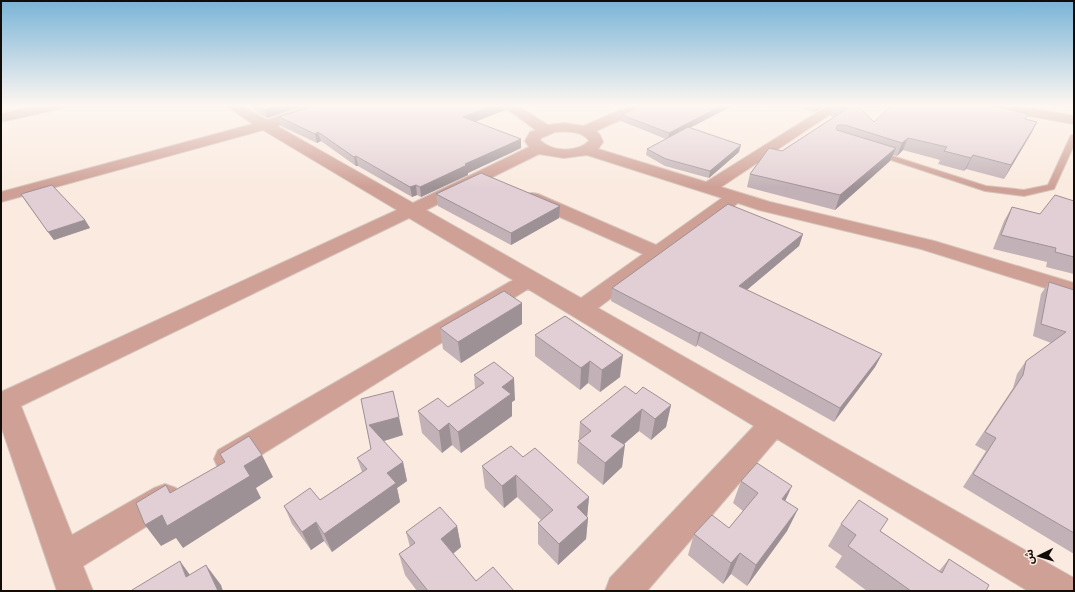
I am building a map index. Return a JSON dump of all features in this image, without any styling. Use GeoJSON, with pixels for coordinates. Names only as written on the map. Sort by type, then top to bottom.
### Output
{"type":"FeatureCollection","features":[{"type":"Feature","properties":{"kind":"street"},"geometry":{"type":"LineString","coordinates":[[1,197],[237,133]]}},
{"type":"Feature","properties":{"kind":"street"},"geometry":{"type":"LineString","coordinates":[[278,133],[1062,591]]}},
{"type":"Feature","properties":{"kind":"street"},"geometry":{"type":"LineString","coordinates":[[535,133],[555,153],[564,154],[586,150],[594,146],[596,142],[595,138],[587,133]]}},
{"type":"Feature","properties":{"kind":"street"},"geometry":{"type":"LineString","coordinates":[[75,591],[4,402],[482,176],[542,139],[557,133]]}},
{"type":"Feature","properties":{"kind":"street"},"geometry":{"type":"LineString","coordinates":[[710,187],[795,133]]}},
{"type":"Feature","properties":{"kind":"street"},"geometry":{"type":"LineString","coordinates":[[586,150],[773,207],[927,245],[1074,290]]}},
{"type":"Feature","properties":{"kind":"street"},"geometry":{"type":"LineString","coordinates":[[482,176],[657,253]]}},
{"type":"Feature","properties":{"kind":"street"},"geometry":{"type":"LineString","coordinates":[[581,309],[736,196]]}},
{"type":"Feature","properties":{"kind":"street"},"geometry":{"type":"LineString","coordinates":[[63,559],[530,279]]}},
{"type":"Feature","properties":{"kind":"street"},"geometry":{"type":"LineString","coordinates":[[623,591],[774,422]]}},
{"type":"Feature","properties":{"kind":"lane"},"geometry":{"type":"LineString","coordinates":[[867,151],[985,188],[1024,193],[1051,187],[1074,137]]}},
{"type":"Feature","properties":{"kind":"building"},"geometry":{"type":"Polygon","coordinates":[[[319,133],[504,133],[521,139],[465,164],[467,165],[420,187],[416,185],[410,187],[356,156],[354,157],[319,133]]]}},
{"type":"Feature","properties":{"kind":"building"},"geometry":{"type":"Polygon","coordinates":[[[678,133],[705,133],[741,145],[710,171],[666,159],[647,149],[678,133]]]}},
{"type":"Feature","properties":{"kind":"building"},"geometry":{"type":"Polygon","coordinates":[[[810,133],[846,133],[896,148],[840,195],[750,174],[769,148],[782,151],[810,133]]]}},
{"type":"Feature","properties":{"kind":"building"},"geometry":{"type":"Polygon","coordinates":[[[869,133],[1031,133],[1011,165],[973,155],[971,158],[944,151],[947,147],[908,138],[902,143],[869,133]]]}},
{"type":"Feature","properties":{"kind":"building"},"geometry":{"type":"Polygon","coordinates":[[[481,173],[560,206],[511,233],[436,194],[481,173]]]}},
{"type":"Feature","properties":{"kind":"building"},"geometry":{"type":"Polygon","coordinates":[[[52,185],[85,220],[48,232],[21,194],[52,185]]]}},
{"type":"Feature","properties":{"kind":"building"},"geometry":{"type":"Polygon","coordinates":[[[1055,195],[1074,201],[1074,257],[1055,252],[1056,248],[1001,235],[1012,207],[1040,214],[1055,195]]]}},
{"type":"Feature","properties":{"kind":"building"},"geometry":{"type":"Polygon","coordinates":[[[728,204],[803,234],[739,286],[882,354],[840,408],[701,332],[699,333],[612,288],[728,204]]]}},
{"type":"Feature","properties":{"kind":"building"},"geometry":{"type":"Polygon","coordinates":[[[1049,282],[1074,290],[1074,533],[973,474],[996,438],[985,432],[1023,375],[1026,361],[1066,332],[1041,324],[1049,282]]]}},
{"type":"Feature","properties":{"kind":"building"},"geometry":{"type":"Polygon","coordinates":[[[504,291],[522,303],[458,342],[440,328],[504,291]]]}},
{"type":"Feature","properties":{"kind":"building"},"geometry":{"type":"Polygon","coordinates":[[[565,316],[623,355],[602,370],[590,361],[581,368],[535,335],[565,316]]]}},
{"type":"Feature","properties":{"kind":"building"},"geometry":{"type":"Polygon","coordinates":[[[494,362],[514,378],[502,387],[511,394],[458,432],[449,423],[439,431],[418,411],[438,398],[448,407],[484,383],[474,375],[494,362]]]}},
{"type":"Feature","properties":{"kind":"building"},"geometry":{"type":"Polygon","coordinates":[[[625,386],[636,394],[643,387],[671,405],[655,419],[642,409],[611,436],[625,445],[605,463],[578,441],[591,431],[580,422],[625,386]]]}},
{"type":"Feature","properties":{"kind":"building"},"geometry":{"type":"Polygon","coordinates":[[[393,391],[399,417],[369,425],[403,462],[387,473],[396,483],[324,534],[316,522],[302,532],[284,506],[310,488],[320,500],[367,469],[357,458],[371,449],[361,399],[393,391]]]}},
{"type":"Feature","properties":{"kind":"building"},"geometry":{"type":"Polygon","coordinates":[[[249,436],[262,455],[244,466],[250,476],[167,526],[162,515],[145,525],[136,503],[166,485],[170,493],[225,462],[220,454],[249,436]]]}},
{"type":"Feature","properties":{"kind":"building"},"geometry":{"type":"Polygon","coordinates":[[[511,446],[523,457],[535,448],[589,497],[577,507],[588,518],[559,544],[538,523],[553,510],[516,475],[502,486],[482,466],[511,446]]]}},
{"type":"Feature","properties":{"kind":"building"},"geometry":{"type":"Polygon","coordinates":[[[757,463],[792,486],[782,499],[798,509],[756,565],[740,553],[731,563],[694,534],[712,515],[729,528],[758,493],[741,481],[757,463]]]}},
{"type":"Feature","properties":{"kind":"building"},"geometry":{"type":"Polygon","coordinates":[[[859,500],[888,519],[880,531],[942,573],[949,559],[989,585],[986,591],[911,591],[848,546],[856,535],[841,524],[859,500]]]}},
{"type":"Feature","properties":{"kind":"building"},"geometry":{"type":"Polygon","coordinates":[[[440,507],[457,526],[441,539],[476,581],[493,567],[514,591],[428,591],[399,554],[415,543],[406,532],[440,507]]]}},
{"type":"Feature","properties":{"kind":"building"},"geometry":{"type":"Polygon","coordinates":[[[180,561],[186,577],[206,565],[218,591],[132,591],[132,590],[180,561]]]}}]}
